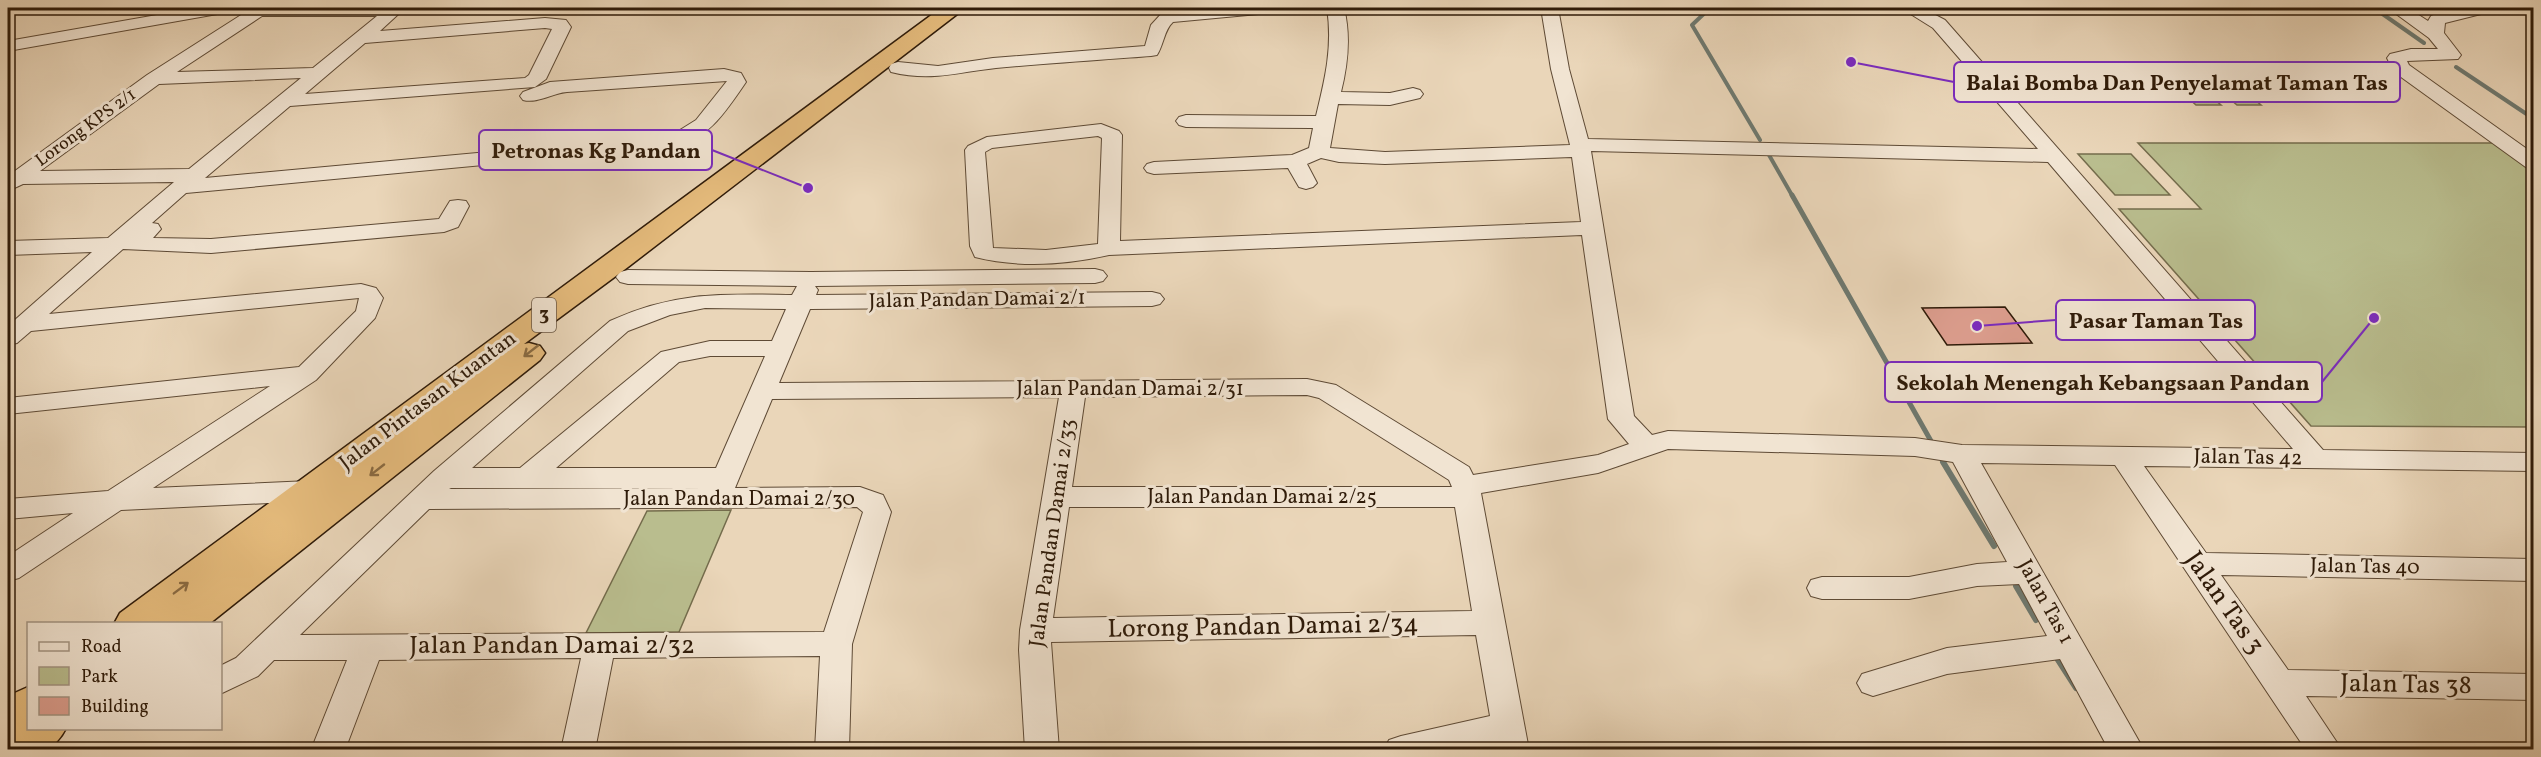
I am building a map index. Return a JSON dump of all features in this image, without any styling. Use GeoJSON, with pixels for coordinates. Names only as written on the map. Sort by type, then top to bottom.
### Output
{"type":"FeatureCollection","features":[{"type":"Feature","properties":{"kind":"highway","name":"Jalan Pintasan Kuantan"},"geometry":{"type":"LineString","coordinates":[[137,622],[954,8]]}},
{"type":"Feature","properties":{"kind":"highway","name":"Jalan Pintasan Kuantan"},"geometry":{"type":"LineString","coordinates":[[183,622],[976,8]]}},
{"type":"Feature","properties":{"kind":"highway"},"geometry":{"type":"LineString","coordinates":[[8,720],[27,705]]}},
{"type":"Feature","properties":{"kind":"highway"},"geometry":{"type":"LineString","coordinates":[[17,750],[44,730]]}},
{"type":"Feature","properties":{"kind":"street"},"geometry":{"type":"LineString","coordinates":[[8,46],[224,8]]}},
{"type":"Feature","properties":{"kind":"street"},"geometry":{"type":"LineString","coordinates":[[898,68],[938,72],[993,63],[1151,51],[1154,48],[1155,35],[1168,16],[1269,8]]}},
{"type":"Feature","properties":{"kind":"street"},"geometry":{"type":"LineString","coordinates":[[1319,151],[1322,122],[1331,98],[1341,49],[1336,8]]}},
{"type":"Feature","properties":{"kind":"street"},"geometry":{"type":"LineString","coordinates":[[1549,8],[1560,69],[1580,148],[1621,419],[1647,446]]}},
{"type":"Feature","properties":{"kind":"street"},"geometry":{"type":"LineString","coordinates":[[1910,8],[1939,24],[2316,459]]}},
{"type":"Feature","properties":{"kind":"street"},"geometry":{"type":"LineString","coordinates":[[2397,8],[2436,34],[2452,55],[2404,55],[2396,58],[2397,64],[2534,164]]}},
{"type":"Feature","properties":{"kind":"street"},"geometry":{"type":"LineString","coordinates":[[2436,34],[2437,20],[2445,16],[2483,8]]}},
{"type":"Feature","properties":{"kind":"street"},"geometry":{"type":"LineString","coordinates":[[260,9],[388,9]]}},
{"type":"Feature","properties":{"kind":"street","name":"Lorong KPS 2/1"},"geometry":{"type":"LineString","coordinates":[[12,181],[154,79],[260,9]]}},
{"type":"Feature","properties":{"kind":"street"},"geometry":{"type":"LineString","coordinates":[[187,179],[361,38],[388,9]]}},
{"type":"Feature","properties":{"kind":"street"},"geometry":{"type":"LineString","coordinates":[[16,331],[307,72],[388,9]]}},
{"type":"Feature","properties":{"kind":"street"},"geometry":{"type":"LineString","coordinates":[[284,101],[528,83],[537,80],[562,27],[560,24],[545,23],[361,38]]}},
{"type":"Feature","properties":{"kind":"street"},"geometry":{"type":"LineString","coordinates":[[154,79],[307,72]]}},
{"type":"Feature","properties":{"kind":"street"},"geometry":{"type":"LineString","coordinates":[[12,181],[187,179],[676,141],[692,134],[721,104],[737,82],[734,76],[724,75],[550,88],[530,96]]}},
{"type":"Feature","properties":{"kind":"street"},"geometry":{"type":"LineString","coordinates":[[1331,98],[1390,99],[1413,94]]}},
{"type":"Feature","properties":{"kind":"street"},"geometry":{"type":"LineString","coordinates":[[1186,121],[1322,122]]}},
{"type":"Feature","properties":{"kind":"street"},"geometry":{"type":"LineString","coordinates":[[992,267],[981,246],[975,150],[987,143],[1101,130],[1112,135],[1109,248]]}},
{"type":"Feature","properties":{"kind":"street"},"geometry":{"type":"LineString","coordinates":[[1154,168],[1295,161],[1319,151],[1339,156],[1385,158],[1580,148],[2055,156]]}},
{"type":"Feature","properties":{"kind":"street"},"geometry":{"type":"LineString","coordinates":[[1295,161],[1306,183]]}},
{"type":"Feature","properties":{"kind":"street"},"geometry":{"type":"LineString","coordinates":[[134,227],[152,228],[131,244],[211,246],[444,225],[450,222],[458,206]]}},
{"type":"Feature","properties":{"kind":"street"},"geometry":{"type":"LineString","coordinates":[[222,680],[247,667],[444,478],[619,326],[631,320],[690,303],[992,267],[1109,248],[1591,228]]}},
{"type":"Feature","properties":{"kind":"street"},"geometry":{"type":"LineString","coordinates":[[8,248],[112,245]]}},
{"type":"Feature","properties":{"kind":"street"},"geometry":{"type":"LineString","coordinates":[[8,265],[31,247]]}},
{"type":"Feature","properties":{"kind":"street"},"geometry":{"type":"LineString","coordinates":[[992,267],[1095,276]]}},
{"type":"Feature","properties":{"kind":"street"},"geometry":{"type":"LineString","coordinates":[[628,277],[806,290]]}},
{"type":"Feature","properties":{"kind":"street"},"geometry":{"type":"LineString","coordinates":[[444,478],[528,477],[721,488],[806,290]]}},
{"type":"Feature","properties":{"kind":"street","name":"Jalan Pandan Damai 2/1"},"geometry":{"type":"LineString","coordinates":[[806,290],[1152,298]]}},
{"type":"Feature","properties":{"kind":"street"},"geometry":{"type":"LineString","coordinates":[[8,570],[307,374],[367,313],[371,298],[368,293],[350,292],[16,331]]}},
{"type":"Feature","properties":{"kind":"street"},"geometry":{"type":"LineString","coordinates":[[528,477],[670,357],[683,352],[700,350],[780,350]]}},
{"type":"Feature","properties":{"kind":"street"},"geometry":{"type":"LineString","coordinates":[[8,406],[307,374]]}},
{"type":"Feature","properties":{"kind":"street","name":"Jalan Pandan Damai 2/31"},"geometry":{"type":"LineString","coordinates":[[762,391],[1317,388],[1327,391],[1459,474],[1467,491]]}},
{"type":"Feature","properties":{"kind":"street","name":"Jalan Pandan Damai 2/33"},"geometry":{"type":"LineString","coordinates":[[1042,750],[1035,650],[1036,630],[1073,389]]}},
{"type":"Feature","properties":{"kind":"street","name":"Jalan Tas 42"},"geometry":{"type":"LineString","coordinates":[[1647,446],[1668,440],[1699,440],[1915,447],[1962,454],[2534,462]]}},
{"type":"Feature","properties":{"kind":"street","name":"Jalan Pandan Damai 2/25"},"geometry":{"type":"LineString","coordinates":[[1056,497],[1467,491],[1598,464],[1627,456],[1647,446]]}},
{"type":"Feature","properties":{"kind":"street","name":"Jalan Tas 1"},"geometry":{"type":"LineString","coordinates":[[1962,454],[2127,750]]}},
{"type":"Feature","properties":{"kind":"street","name":"Jalan Tas 3"},"geometry":{"type":"LineString","coordinates":[[2123,456],[2325,750]]}},
{"type":"Feature","properties":{"kind":"street","name":"Jalan Pandan Damai 2/30"},"geometry":{"type":"LineString","coordinates":[[422,499],[721,488],[860,497],[873,502],[877,512],[836,644],[832,750]]}},
{"type":"Feature","properties":{"kind":"street"},"geometry":{"type":"LineString","coordinates":[[8,509],[114,500],[309,491]]}},
{"type":"Feature","properties":{"kind":"street"},"geometry":{"type":"LineString","coordinates":[[1401,750],[1510,738],[1467,491]]}},
{"type":"Feature","properties":{"kind":"street","name":"Jalan Tas 40"},"geometry":{"type":"LineString","coordinates":[[2197,564],[2534,570]]}},
{"type":"Feature","properties":{"kind":"street"},"geometry":{"type":"LineString","coordinates":[[1822,588],[1909,588],[1977,575],[2028,572]]}},
{"type":"Feature","properties":{"kind":"street","name":"Lorong Pandan Damai 2/34"},"geometry":{"type":"LineString","coordinates":[[1036,630],[1490,623]]}},
{"type":"Feature","properties":{"kind":"street","name":"Jalan Pandan Damai 2/32"},"geometry":{"type":"LineString","coordinates":[[268,648],[836,644]]}},
{"type":"Feature","properties":{"kind":"street"},"geometry":{"type":"LineString","coordinates":[[1873,683],[1947,661],[2069,645]]}},
{"type":"Feature","properties":{"kind":"street"},"geometry":{"type":"LineString","coordinates":[[578,750],[600,646]]}},
{"type":"Feature","properties":{"kind":"street"},"geometry":{"type":"LineString","coordinates":[[327,750],[368,647]]}},
{"type":"Feature","properties":{"kind":"street","name":"Jalan Tas 38"},"geometry":{"type":"LineString","coordinates":[[2279,683],[2534,687]]}},
{"type":"Feature","properties":{"kind":"green space"},"geometry":{"type":"Polygon","coordinates":[[[2177,88],[2201,88],[2221,105],[2196,105],[2177,88]]]}},
{"type":"Feature","properties":{"kind":"green space"},"geometry":{"type":"Polygon","coordinates":[[[2217,88],[2241,88],[2261,105],[2237,105],[2217,88]]]}},
{"type":"Feature","properties":{"kind":"green space"},"geometry":{"type":"Polygon","coordinates":[[[2138,143],[2494,143],[2533,172],[2533,427],[2311,426],[2119,209],[2201,209],[2138,143]]]}},
{"type":"Feature","properties":{"kind":"green space"},"geometry":{"type":"Polygon","coordinates":[[[2078,154],[2131,154],[2170,195],[2115,195],[2078,154]]]}},
{"type":"Feature","properties":{"kind":"green space"},"geometry":{"type":"Polygon","coordinates":[[[731,510],[679,632],[586,633],[647,511],[731,510]]]}},
{"type":"Feature","properties":{"kind":"building"},"geometry":{"type":"Polygon","coordinates":[[[2005,307],[2032,343],[1947,345],[1922,308],[2005,307]]]}},
{"type":"Feature","properties":{"kind":"waterway"},"geometry":{"type":"LineString","coordinates":[[1710,8],[1692,25],[1760,140]]}},
{"type":"Feature","properties":{"kind":"waterway"},"geometry":{"type":"LineString","coordinates":[[2374,8],[2424,43]]}},
{"type":"Feature","properties":{"kind":"waterway"},"geometry":{"type":"LineString","coordinates":[[2456,67],[2534,119]]}},
{"type":"Feature","properties":{"kind":"waterway"},"geometry":{"type":"LineString","coordinates":[[1769,155],[1793,197]]}},
{"type":"Feature","properties":{"kind":"waterway"},"geometry":{"type":"LineString","coordinates":[[1792,195],[1931,441]]}},
{"type":"Feature","properties":{"kind":"waterway"},"geometry":{"type":"LineString","coordinates":[[1943,462],[1994,546]]}},
{"type":"Feature","properties":{"kind":"waterway"},"geometry":{"type":"LineString","coordinates":[[2016,586],[2036,620]]}},
{"type":"Feature","properties":{"kind":"waterway"},"geometry":{"type":"LineString","coordinates":[[2058,660],[2076,688]]}},
{"type":"Feature","properties":{"kind":"place","name":"Balai Bomba Dan Penyelamat Taman Tas"},"geometry":{"type":"Point","coordinates":[1851,62]}},
{"type":"Feature","properties":{"kind":"place","name":"Petronas Kg Pandan"},"geometry":{"type":"Point","coordinates":[808,188]}},
{"type":"Feature","properties":{"kind":"place","name":"Sekolah Menengah Kebangsaan Pandan"},"geometry":{"type":"Point","coordinates":[2374,318]}},
{"type":"Feature","properties":{"kind":"place","name":"Pasar Taman Tas"},"geometry":{"type":"Point","coordinates":[1977,326]}}]}
